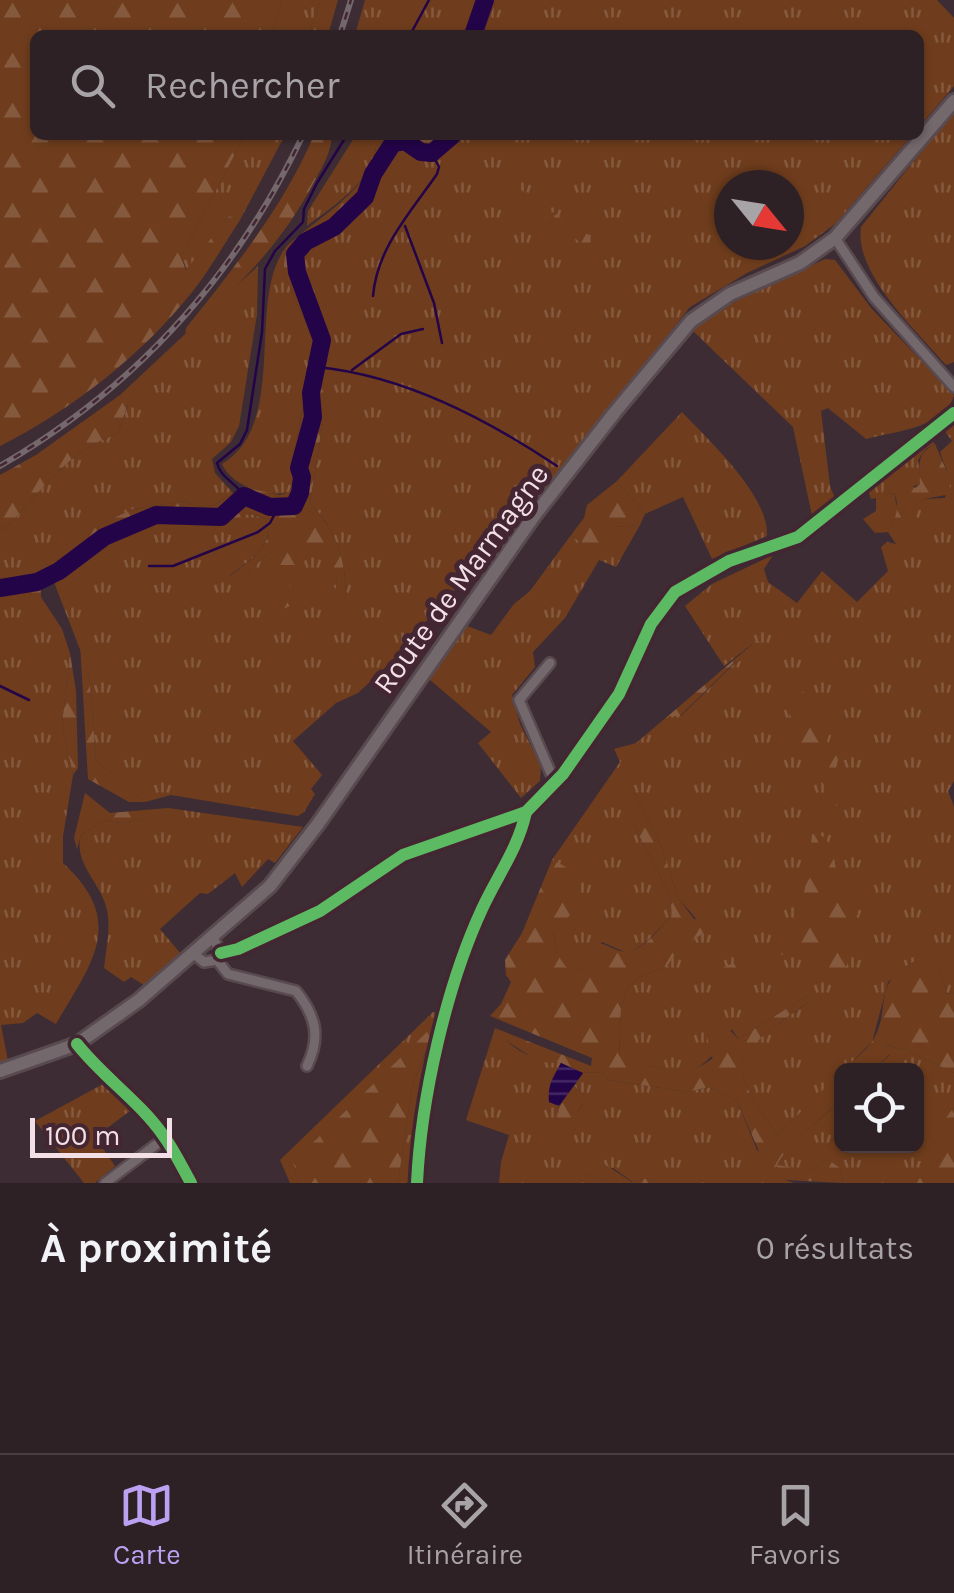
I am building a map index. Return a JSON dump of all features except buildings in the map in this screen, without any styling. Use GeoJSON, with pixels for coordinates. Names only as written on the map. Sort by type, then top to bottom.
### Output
{"type":"FeatureCollection","features":[{"type":"Feature","properties":{"kind":"main road","name":"Route de Marmagne"},"geometry":{"type":"LineString","coordinates":[[924,135],[954,100]]}},
{"type":"Feature","properties":{"kind":"main road","name":"Route de Marmagne"},"geometry":{"type":"LineString","coordinates":[[0,1071],[77,1044],[140,1000],[270,886],[301,848],[534,516],[691,321],[730,294],[800,263],[836,238],[920,140]]}},
{"type":"Feature","properties":{"kind":"street"},"geometry":{"type":"LineString","coordinates":[[836,238],[874,298],[954,387]]}},
{"type":"Feature","properties":{"kind":"street"},"geometry":{"type":"LineString","coordinates":[[194,954],[204,962],[238,948],[320,911],[403,854],[526,812],[555,783],[619,694],[651,624],[676,592],[729,561],[786,543],[810,530],[954,413]]}},
{"type":"Feature","properties":{"kind":"street"},"geometry":{"type":"LineString","coordinates":[[550,663],[519,700],[555,783]]}},
{"type":"Feature","properties":{"kind":"street"},"geometry":{"type":"LineString","coordinates":[[418,1183],[421,1124],[457,978],[481,910],[520,838],[526,812]]}},
{"type":"Feature","properties":{"kind":"street"},"geometry":{"type":"LineString","coordinates":[[213,938],[228,974],[296,991],[314,1019],[314,1050],[307,1066]]}},
{"type":"Feature","properties":{"kind":"street"},"geometry":{"type":"LineString","coordinates":[[77,1044],[165,1138],[191,1183]]}},
{"type":"Feature","properties":{"kind":"street"},"geometry":{"type":"LineString","coordinates":[[104,1183],[165,1138]]}},
{"type":"Feature","properties":{"kind":"green space"},"geometry":{"type":"Polygon","coordinates":[[[0,0],[282,0],[273,30],[30,30],[30,140],[242,140],[181,257],[186,270],[229,216],[240,220],[193,291],[128,359],[54,415],[0,446],[0,0]]]}},
{"type":"Feature","properties":{"kind":"green space"},"geometry":{"type":"Polygon","coordinates":[[[282,0],[321,0],[310,30],[273,30],[282,0]]]}},
{"type":"Feature","properties":{"kind":"green space"},"geometry":{"type":"Polygon","coordinates":[[[321,0],[338,0],[329,30],[310,30],[321,0]]]}},
{"type":"Feature","properties":{"kind":"green space"},"geometry":{"type":"Polygon","coordinates":[[[365,0],[476,0],[465,30],[356,30],[365,0]]]}},
{"type":"Feature","properties":{"kind":"green space"},"geometry":{"type":"Polygon","coordinates":[[[476,0],[496,0],[485,30],[465,30],[476,0]]]}},
{"type":"Feature","properties":{"kind":"green space"},"geometry":{"type":"Polygon","coordinates":[[[496,0],[937,0],[954,18],[954,86],[924,121],[924,30],[485,30],[496,0]]]}},
{"type":"Feature","properties":{"kind":"green space"},"geometry":{"type":"Polygon","coordinates":[[[954,111],[954,362],[946,365],[877,282],[861,245],[861,227],[954,111]]]}},
{"type":"Feature","properties":{"kind":"green space"},"geometry":{"type":"Polygon","coordinates":[[[242,140],[282,140],[240,220],[229,216],[187,270],[181,257],[242,140]]]}},
{"type":"Feature","properties":{"kind":"green space"},"geometry":{"type":"Polygon","coordinates":[[[312,140],[331,140],[325,161],[286,228],[255,266],[185,337],[186,328],[240,259],[312,140]]]}},
{"type":"Feature","properties":{"kind":"green space"},"geometry":{"type":"Polygon","coordinates":[[[353,140],[386,140],[376,146],[360,182],[307,226],[308,211],[353,140]]]}},
{"type":"Feature","properties":{"kind":"green space"},"geometry":{"type":"Polygon","coordinates":[[[386,140],[457,140],[439,155],[430,150],[388,153],[380,179],[366,203],[322,236],[308,252],[305,271],[325,316],[328,351],[315,343],[283,272],[286,247],[354,189],[365,176],[376,146],[386,140]]]}},
{"type":"Feature","properties":{"kind":"green space"},"geometry":{"type":"Polygon","coordinates":[[[457,140],[908,140],[835,224],[804,246],[804,170],[714,170],[714,260],[775,260],[690,307],[499,546],[446,598],[394,659],[358,693],[336,703],[293,741],[322,775],[311,789],[315,794],[304,812],[298,816],[171,795],[145,802],[96,760],[89,673],[54,582],[144,525],[170,520],[225,523],[249,513],[265,519],[269,534],[259,553],[228,577],[247,573],[270,552],[329,551],[337,578],[335,595],[345,598],[338,547],[310,503],[323,421],[330,337],[318,298],[304,275],[305,258],[315,242],[338,228],[381,178],[388,152],[404,151],[423,160],[440,155],[457,140]]]}},
{"type":"Feature","properties":{"kind":"green space"},"geometry":{"type":"Polygon","coordinates":[[[500,177],[515,183],[527,196],[590,236],[591,245],[581,243],[534,208],[516,204],[492,184],[500,177]]]}},
{"type":"Feature","properties":{"kind":"green space"},"geometry":{"type":"Polygon","coordinates":[[[286,247],[283,272],[315,343],[293,483],[289,492],[271,494],[241,484],[222,464],[243,445],[255,420],[268,298],[274,270],[286,247]]]}},
{"type":"Feature","properties":{"kind":"green space"},"geometry":{"type":"Polygon","coordinates":[[[825,259],[835,260],[871,308],[954,395],[941,415],[930,421],[866,439],[828,408],[821,411],[830,486],[836,501],[813,520],[793,427],[692,330],[724,307],[825,259]]]}},
{"type":"Feature","properties":{"kind":"green space"},"geometry":{"type":"Polygon","coordinates":[[[258,266],[257,314],[239,426],[231,442],[212,459],[215,473],[233,493],[214,505],[199,507],[186,501],[133,509],[72,538],[40,572],[20,580],[0,577],[0,530],[71,460],[118,434],[128,405],[120,395],[258,266]]]}},
{"type":"Feature","properties":{"kind":"green space"},"geometry":{"type":"Polygon","coordinates":[[[313,360],[327,362],[323,421],[310,503],[338,547],[345,599],[335,595],[337,578],[328,551],[294,565],[280,565],[270,552],[247,573],[225,580],[259,553],[269,535],[265,519],[250,513],[225,523],[170,520],[144,525],[54,582],[40,573],[41,597],[0,597],[0,577],[20,580],[40,572],[71,538],[133,509],[186,501],[199,507],[214,505],[233,493],[251,489],[280,495],[289,492],[313,360]]]}},
{"type":"Feature","properties":{"kind":"green space"},"geometry":{"type":"Polygon","coordinates":[[[120,395],[128,404],[118,434],[71,460],[0,530],[0,475],[36,455],[120,395]]]}},
{"type":"Feature","properties":{"kind":"green space"},"geometry":{"type":"Polygon","coordinates":[[[682,412],[748,486],[765,520],[767,536],[712,559],[683,497],[645,514],[617,481],[682,412]]]}},
{"type":"Feature","properties":{"kind":"green space"},"geometry":{"type":"Polygon","coordinates":[[[954,420],[954,781],[948,791],[954,807],[954,992],[947,994],[939,969],[923,959],[909,964],[888,982],[872,1042],[851,1063],[834,1063],[834,1080],[778,1135],[749,1092],[742,1065],[761,1037],[816,997],[810,994],[738,1039],[732,1029],[706,1061],[684,1072],[619,1057],[621,1008],[628,987],[640,977],[667,966],[678,949],[707,931],[678,898],[661,846],[631,785],[632,822],[670,895],[672,916],[651,937],[627,953],[602,942],[582,968],[573,972],[568,969],[558,954],[553,930],[580,906],[552,860],[620,762],[614,749],[636,743],[668,716],[681,716],[735,663],[753,655],[756,641],[724,666],[685,606],[712,584],[773,555],[764,569],[768,582],[797,603],[822,571],[857,602],[888,571],[881,547],[887,542],[896,544],[916,528],[916,505],[924,499],[945,498],[948,474],[940,452],[952,441],[943,429],[954,420]]]}},
{"type":"Feature","properties":{"kind":"green space"},"geometry":{"type":"Polygon","coordinates":[[[930,438],[935,444],[918,460],[921,484],[883,495],[894,493],[898,512],[888,532],[875,533],[863,519],[876,511],[876,498],[871,499],[868,489],[930,438]]]}},
{"type":"Feature","properties":{"kind":"green space"},"geometry":{"type":"Polygon","coordinates":[[[935,444],[948,474],[951,494],[924,499],[916,505],[911,544],[896,544],[888,532],[896,513],[896,499],[894,493],[881,495],[896,480],[904,478],[915,488],[920,484],[922,456],[935,444]]]}},
{"type":"Feature","properties":{"kind":"green space"},"geometry":{"type":"Polygon","coordinates":[[[617,481],[645,514],[640,525],[615,527],[597,544],[584,545],[571,535],[584,518],[587,505],[617,481]]]}},
{"type":"Feature","properties":{"kind":"green space"},"geometry":{"type":"Polygon","coordinates":[[[640,525],[616,567],[599,560],[565,618],[533,652],[535,667],[512,695],[520,724],[541,766],[540,781],[521,798],[478,743],[491,732],[429,679],[467,626],[491,635],[571,535],[584,545],[615,527],[640,525]]]}},
{"type":"Feature","properties":{"kind":"green space"},"geometry":{"type":"Polygon","coordinates":[[[277,573],[295,590],[297,603],[276,612],[266,598],[277,573]]]}},
{"type":"Feature","properties":{"kind":"green space"},"geometry":{"type":"Polygon","coordinates":[[[0,597],[41,597],[62,629],[70,653],[62,724],[73,775],[63,836],[63,863],[83,884],[94,904],[98,924],[91,961],[56,1024],[37,1013],[23,1023],[1,1025],[8,1061],[0,1063],[0,597]]]}},
{"type":"Feature","properties":{"kind":"green space"},"geometry":{"type":"Polygon","coordinates":[[[756,641],[762,643],[763,653],[734,663],[680,716],[668,716],[756,641]]]}},
{"type":"Feature","properties":{"kind":"green space"},"geometry":{"type":"Polygon","coordinates":[[[80,644],[89,673],[96,760],[145,802],[129,802],[88,779],[80,644]]]}},
{"type":"Feature","properties":{"kind":"green space"},"geometry":{"type":"Polygon","coordinates":[[[70,653],[76,691],[78,768],[73,775],[62,724],[70,653]]]}},
{"type":"Feature","properties":{"kind":"green space"},"geometry":{"type":"Polygon","coordinates":[[[803,692],[813,698],[830,731],[827,741],[838,759],[834,779],[837,806],[830,802],[816,764],[790,747],[789,709],[795,693],[803,692]]]}},
{"type":"Feature","properties":{"kind":"green space"},"geometry":{"type":"Polygon","coordinates":[[[623,781],[631,785],[661,846],[678,898],[694,919],[708,920],[707,931],[679,949],[667,966],[640,977],[628,987],[621,1008],[619,1056],[656,1068],[690,1070],[713,1058],[707,1052],[709,1020],[722,1021],[738,1039],[810,994],[817,997],[752,1047],[745,1056],[742,1073],[755,1102],[778,1135],[834,1079],[834,1106],[798,1139],[777,1165],[812,1171],[822,1161],[830,1161],[840,1168],[843,1183],[785,1180],[777,1166],[768,1172],[737,1101],[708,1087],[688,1092],[608,1080],[602,1072],[583,1073],[561,1063],[539,1062],[504,1039],[495,1028],[591,1066],[592,1058],[490,1016],[501,1004],[511,982],[505,960],[522,933],[552,860],[573,872],[578,882],[580,906],[553,931],[561,959],[573,972],[582,968],[593,944],[625,952],[633,950],[647,942],[672,916],[670,895],[617,789],[623,781]]]}},
{"type":"Feature","properties":{"kind":"green space"},"geometry":{"type":"Polygon","coordinates":[[[85,793],[110,813],[168,808],[158,817],[121,823],[106,820],[81,835],[77,849],[74,838],[85,793]]]}},
{"type":"Feature","properties":{"kind":"green space"},"geometry":{"type":"Polygon","coordinates":[[[168,808],[303,827],[275,863],[268,859],[242,887],[235,873],[208,894],[200,893],[160,929],[181,954],[144,985],[131,977],[124,982],[104,968],[107,910],[84,864],[81,835],[106,820],[121,823],[157,817],[168,808]]]}},
{"type":"Feature","properties":{"kind":"green space"},"geometry":{"type":"Polygon","coordinates":[[[812,834],[824,837],[832,847],[839,885],[851,887],[858,898],[858,914],[850,927],[849,960],[842,976],[833,977],[825,971],[833,952],[805,957],[796,946],[744,977],[711,979],[713,973],[776,939],[791,924],[805,886],[812,834]]]}},
{"type":"Feature","properties":{"kind":"green space"},"geometry":{"type":"Polygon","coordinates":[[[922,958],[939,969],[947,994],[954,992],[954,1073],[886,1045],[890,1054],[880,1063],[850,1063],[878,1031],[888,986],[905,967],[922,958]]]}},
{"type":"Feature","properties":{"kind":"green space"},"geometry":{"type":"Polygon","coordinates":[[[433,1012],[442,1014],[416,1124],[411,1183],[398,1183],[412,1087],[431,1039],[293,1162],[299,1183],[290,1183],[280,1160],[433,1012]]]}},
{"type":"Feature","properties":{"kind":"green space"},"geometry":{"type":"Polygon","coordinates":[[[495,1028],[524,1053],[561,1063],[550,1084],[549,1102],[559,1106],[557,1123],[582,1106],[584,1095],[574,1086],[583,1073],[602,1072],[608,1080],[688,1092],[708,1087],[737,1101],[757,1150],[777,1165],[797,1139],[834,1106],[834,1153],[921,1153],[915,1161],[929,1160],[910,1183],[843,1183],[840,1168],[822,1161],[812,1171],[778,1166],[785,1180],[794,1183],[658,1183],[646,1178],[633,1182],[613,1168],[586,1173],[610,1183],[499,1183],[509,1135],[466,1120],[495,1028]]]}},
{"type":"Feature","properties":{"kind":"green space"},"geometry":{"type":"Polygon","coordinates":[[[427,1032],[431,1038],[412,1087],[398,1183],[299,1183],[293,1162],[427,1032]]]}},
{"type":"Feature","properties":{"kind":"green space"},"geometry":{"type":"Polygon","coordinates":[[[885,1045],[906,1050],[954,1073],[954,1107],[924,1149],[924,1063],[881,1063],[890,1055],[885,1045]]]}},
{"type":"Feature","properties":{"kind":"green space"},"geometry":{"type":"Polygon","coordinates":[[[105,1083],[134,1108],[95,1137],[115,1166],[95,1183],[84,1183],[35,1121],[105,1083]]]}},
{"type":"Feature","properties":{"kind":"green space"},"geometry":{"type":"Polygon","coordinates":[[[574,1086],[584,1095],[584,1102],[572,1120],[557,1124],[559,1106],[574,1086]]]}},
{"type":"Feature","properties":{"kind":"green space"},"geometry":{"type":"Polygon","coordinates":[[[954,1107],[954,1183],[910,1183],[928,1161],[914,1161],[924,1153],[924,1148],[954,1107]]]}},
{"type":"Feature","properties":{"kind":"green space"},"geometry":{"type":"Polygon","coordinates":[[[601,1162],[632,1182],[646,1178],[658,1183],[610,1183],[586,1173],[588,1166],[601,1162]]]}},
{"type":"Feature","properties":{"kind":"shaded area"},"geometry":{"type":"Polygon","coordinates":[[[561,1063],[583,1073],[559,1106],[549,1102],[549,1097],[551,1082],[561,1063]]]}},
{"type":"Feature","properties":{"kind":"waterway"},"geometry":{"type":"LineString","coordinates":[[413,30],[429,0]]}},
{"type":"Feature","properties":{"kind":"waterway"},"geometry":{"type":"LineString","coordinates":[[475,30],[485,0]]}},
{"type":"Feature","properties":{"kind":"waterway"},"geometry":{"type":"LineString","coordinates":[[244,496],[217,463],[240,444],[247,430],[262,332],[265,269],[275,251],[303,222],[304,209],[344,140]]}},
{"type":"Feature","properties":{"kind":"waterway"},"geometry":{"type":"LineString","coordinates":[[0,588],[37,582],[59,571],[104,537],[156,515],[221,517],[244,496],[270,507],[294,506],[300,493],[299,468],[313,417],[311,393],[322,340],[297,272],[295,254],[305,242],[334,227],[365,197],[373,174],[393,143],[405,141],[421,152],[432,153],[447,140]]}},
{"type":"Feature","properties":{"kind":"waterway"},"geometry":{"type":"LineString","coordinates":[[373,296],[388,247],[437,174],[439,167],[432,153]]}},
{"type":"Feature","properties":{"kind":"waterway"},"geometry":{"type":"LineString","coordinates":[[405,226],[434,303],[442,343]]}},
{"type":"Feature","properties":{"kind":"waterway"},"geometry":{"type":"LineString","coordinates":[[352,370],[401,334],[423,329]]}},
{"type":"Feature","properties":{"kind":"waterway"},"geometry":{"type":"LineString","coordinates":[[318,367],[382,380],[443,402],[557,466]]}},
{"type":"Feature","properties":{"kind":"waterway"},"geometry":{"type":"LineString","coordinates":[[149,566],[173,566],[258,532],[270,523],[278,508]]}},
{"type":"Feature","properties":{"kind":"waterway"},"geometry":{"type":"LineString","coordinates":[[0,686],[29,700]]}},
{"type":"Feature","properties":{"kind":"railway"},"geometry":{"type":"LineString","coordinates":[[342,30],[351,0]]}},
{"type":"Feature","properties":{"kind":"railway"},"geometry":{"type":"LineString","coordinates":[[0,466],[95,401],[177,324],[246,235],[300,140]]}},
{"type":"Feature","properties":{"kind":"cycle path"},"geometry":{"type":"LineString","coordinates":[[221,953],[320,911],[403,855],[526,812],[563,774],[619,694],[651,624],[675,592],[729,561],[798,537],[954,413]]}},
{"type":"Feature","properties":{"kind":"cycle path"},"geometry":{"type":"LineString","coordinates":[[417,1183],[430,1080],[457,973],[488,897],[513,850],[526,812]]}},
{"type":"Feature","properties":{"kind":"cycle path"},"geometry":{"type":"LineString","coordinates":[[77,1044],[153,1123],[191,1183]]}}]}
